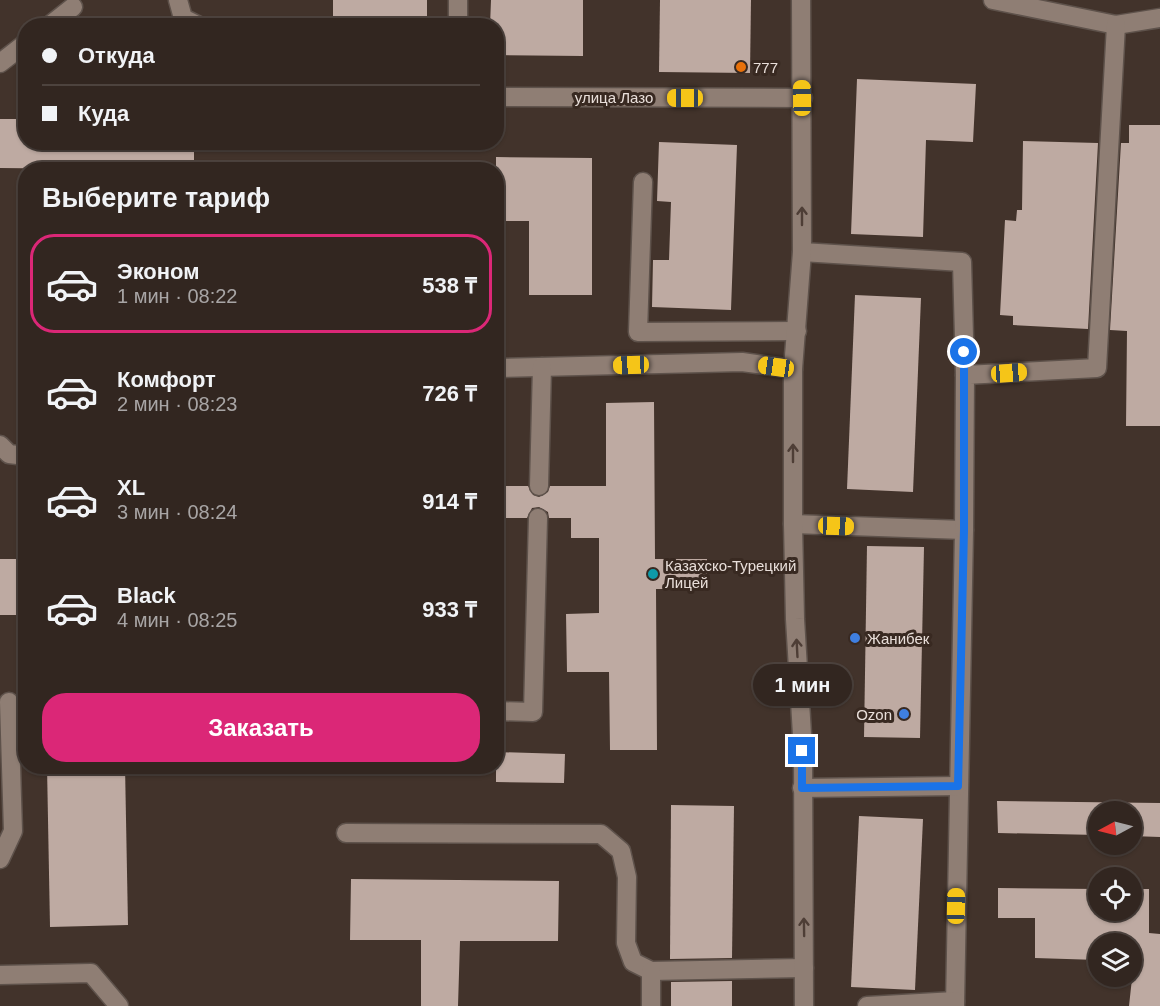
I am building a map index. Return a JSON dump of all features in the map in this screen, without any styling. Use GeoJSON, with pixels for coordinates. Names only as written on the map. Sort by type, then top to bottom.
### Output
{"type":"FeatureCollection","features":[{"type":"Feature","properties":{"kind":"street"},"geometry":{"type":"LineString","coordinates":[[178,0],[183,18]]}},
{"type":"Feature","properties":{"kind":"street"},"geometry":{"type":"LineString","coordinates":[[458,0],[458,18]]}},
{"type":"Feature","properties":{"kind":"street"},"geometry":{"type":"LineString","coordinates":[[801,0],[802,252],[793,369],[793,524],[802,751],[804,1006]]}},
{"type":"Feature","properties":{"kind":"street"},"geometry":{"type":"LineString","coordinates":[[993,0],[1116,25],[1160,18]]}},
{"type":"Feature","properties":{"kind":"street"},"geometry":{"type":"LineString","coordinates":[[59,18],[73,7]]}},
{"type":"Feature","properties":{"kind":"street"},"geometry":{"type":"LineString","coordinates":[[965,375],[1097,368],[1116,25]]}},
{"type":"Feature","properties":{"kind":"street"},"geometry":{"type":"LineString","coordinates":[[0,63],[18,49]]}},
{"type":"Feature","properties":{"kind":"street","name":"улица Лазо"},"geometry":{"type":"LineString","coordinates":[[504,97],[802,98]]}},
{"type":"Feature","properties":{"kind":"street"},"geometry":{"type":"LineString","coordinates":[[643,182],[638,332],[797,331]]}},
{"type":"Feature","properties":{"kind":"street"},"geometry":{"type":"LineString","coordinates":[[802,252],[962,262],[965,375],[964,530],[955,1004],[867,1006]]}},
{"type":"Feature","properties":{"kind":"street"},"geometry":{"type":"LineString","coordinates":[[504,368],[742,362],[793,369]]}},
{"type":"Feature","properties":{"kind":"street"},"geometry":{"type":"LineString","coordinates":[[539,486],[542,368]]}},
{"type":"Feature","properties":{"kind":"street"},"geometry":{"type":"LineString","coordinates":[[0,445],[9,454],[18,455]]}},
{"type":"Feature","properties":{"kind":"street"},"geometry":{"type":"LineString","coordinates":[[504,711],[533,712],[538,518]]}},
{"type":"Feature","properties":{"kind":"street"},"geometry":{"type":"LineString","coordinates":[[793,524],[964,530]]}},
{"type":"Feature","properties":{"kind":"street"},"geometry":{"type":"LineString","coordinates":[[0,859],[13,831],[9,702]]}},
{"type":"Feature","properties":{"kind":"street"},"geometry":{"type":"LineString","coordinates":[[802,788],[958,786]]}},
{"type":"Feature","properties":{"kind":"street"},"geometry":{"type":"LineString","coordinates":[[346,833],[601,834],[621,851],[627,877],[626,943],[633,962],[651,971],[804,968]]}},
{"type":"Feature","properties":{"kind":"street"},"geometry":{"type":"LineString","coordinates":[[651,971],[651,1006]]}},
{"type":"Feature","properties":{"kind":"street"},"geometry":{"type":"LineString","coordinates":[[0,975],[91,974],[119,1006]]}},
{"type":"Feature","properties":{"kind":"building"},"geometry":{"type":"Polygon","coordinates":[[[333,0],[427,0],[427,18],[333,18],[333,0]]]}},
{"type":"Feature","properties":{"kind":"building"},"geometry":{"type":"Polygon","coordinates":[[[491,0],[583,0],[583,56],[504,55],[504,18],[490,18],[491,0]]]}},
{"type":"Feature","properties":{"kind":"building"},"geometry":{"type":"Polygon","coordinates":[[[660,0],[751,0],[750,73],[659,72],[660,0]]]}},
{"type":"Feature","properties":{"kind":"building"},"geometry":{"type":"Polygon","coordinates":[[[857,79],[976,84],[973,142],[926,140],[923,237],[851,234],[857,79]]]}},
{"type":"Feature","properties":{"kind":"building"},"geometry":{"type":"Polygon","coordinates":[[[0,119],[18,119],[18,150],[194,150],[194,162],[18,162],[18,168],[0,168],[0,119]]]}},
{"type":"Feature","properties":{"kind":"building"},"geometry":{"type":"Polygon","coordinates":[[[1129,125],[1160,125],[1160,426],[1126,426],[1127,331],[1110,330],[1121,143],[1129,143],[1129,125]]]}},
{"type":"Feature","properties":{"kind":"building"},"geometry":{"type":"Polygon","coordinates":[[[1023,141],[1098,143],[1088,329],[1013,325],[1013,316],[1000,315],[1005,220],[1016,221],[1017,210],[1022,210],[1023,141]]]}},
{"type":"Feature","properties":{"kind":"building"},"geometry":{"type":"Polygon","coordinates":[[[659,142],[737,145],[731,310],[652,307],[653,260],[669,260],[671,202],[657,201],[659,142]]]}},
{"type":"Feature","properties":{"kind":"building"},"geometry":{"type":"Polygon","coordinates":[[[496,157],[592,158],[592,295],[529,295],[529,221],[504,221],[504,162],[496,162],[496,157]]]}},
{"type":"Feature","properties":{"kind":"building"},"geometry":{"type":"Polygon","coordinates":[[[855,295],[921,298],[913,492],[847,489],[855,295]]]}},
{"type":"Feature","properties":{"kind":"building","name":"Казахско-Турецкий Лицей"},"geometry":{"type":"Polygon","coordinates":[[[654,402],[655,559],[707,559],[707,589],[656,589],[657,750],[610,750],[609,672],[567,672],[566,614],[599,613],[599,538],[571,538],[571,518],[549,518],[548,512],[539,507],[532,508],[527,518],[504,518],[504,486],[528,486],[533,495],[539,497],[548,492],[550,486],[606,486],[606,403],[654,402]]]}},
{"type":"Feature","properties":{"kind":"building"},"geometry":{"type":"Polygon","coordinates":[[[867,546],[924,547],[920,738],[864,737],[867,546]]]}},
{"type":"Feature","properties":{"kind":"building"},"geometry":{"type":"Polygon","coordinates":[[[0,559],[18,559],[18,615],[0,615],[0,559]]]}},
{"type":"Feature","properties":{"kind":"building"},"geometry":{"type":"Polygon","coordinates":[[[504,752],[565,754],[564,783],[496,782],[496,774],[504,774],[504,752]]]}},
{"type":"Feature","properties":{"kind":"building"},"geometry":{"type":"Polygon","coordinates":[[[47,774],[125,774],[128,925],[50,927],[47,774]]]}},
{"type":"Feature","properties":{"kind":"building"},"geometry":{"type":"Polygon","coordinates":[[[997,801],[1088,802],[1088,835],[998,833],[997,801]]]}},
{"type":"Feature","properties":{"kind":"building"},"geometry":{"type":"Polygon","coordinates":[[[1142,803],[1160,803],[1160,837],[1142,836],[1142,803]]]}},
{"type":"Feature","properties":{"kind":"building"},"geometry":{"type":"Polygon","coordinates":[[[671,805],[734,806],[732,958],[670,959],[671,805]]]}},
{"type":"Feature","properties":{"kind":"building"},"geometry":{"type":"Polygon","coordinates":[[[859,816],[923,819],[915,990],[851,987],[859,816]]]}},
{"type":"Feature","properties":{"kind":"building"},"geometry":{"type":"Polygon","coordinates":[[[351,879],[559,881],[558,941],[460,941],[458,1006],[421,1006],[421,940],[350,940],[351,879]]]}},
{"type":"Feature","properties":{"kind":"building"},"geometry":{"type":"Polygon","coordinates":[[[998,888],[1088,889],[1088,921],[1142,921],[1142,889],[1149,889],[1149,933],[1160,934],[1160,1006],[1129,1006],[1131,987],[1142,987],[1142,933],[1088,933],[1088,960],[1035,958],[1035,918],[998,918],[998,888]]]}},
{"type":"Feature","properties":{"kind":"building"},"geometry":{"type":"Polygon","coordinates":[[[732,981],[732,1006],[671,1006],[671,982],[732,981]]]}},
{"type":"Feature","properties":{"kind":"place","name":"777"},"geometry":{"type":"Point","coordinates":[741,67]}},
{"type":"Feature","properties":{"kind":"place","name":"Казахско-Турецкий Лицей"},"geometry":{"type":"Point","coordinates":[653,574]}},
{"type":"Feature","properties":{"kind":"place","name":"Жанибек"},"geometry":{"type":"Point","coordinates":[855,638]}},
{"type":"Feature","properties":{"kind":"place","name":"Ozon"},"geometry":{"type":"Point","coordinates":[904,714]}},
{"type":"Feature","properties":{"kind":"route"},"geometry":{"type":"LineString","coordinates":[[802,751],[802,788],[958,786],[964,530],[964,352]]}}]}
